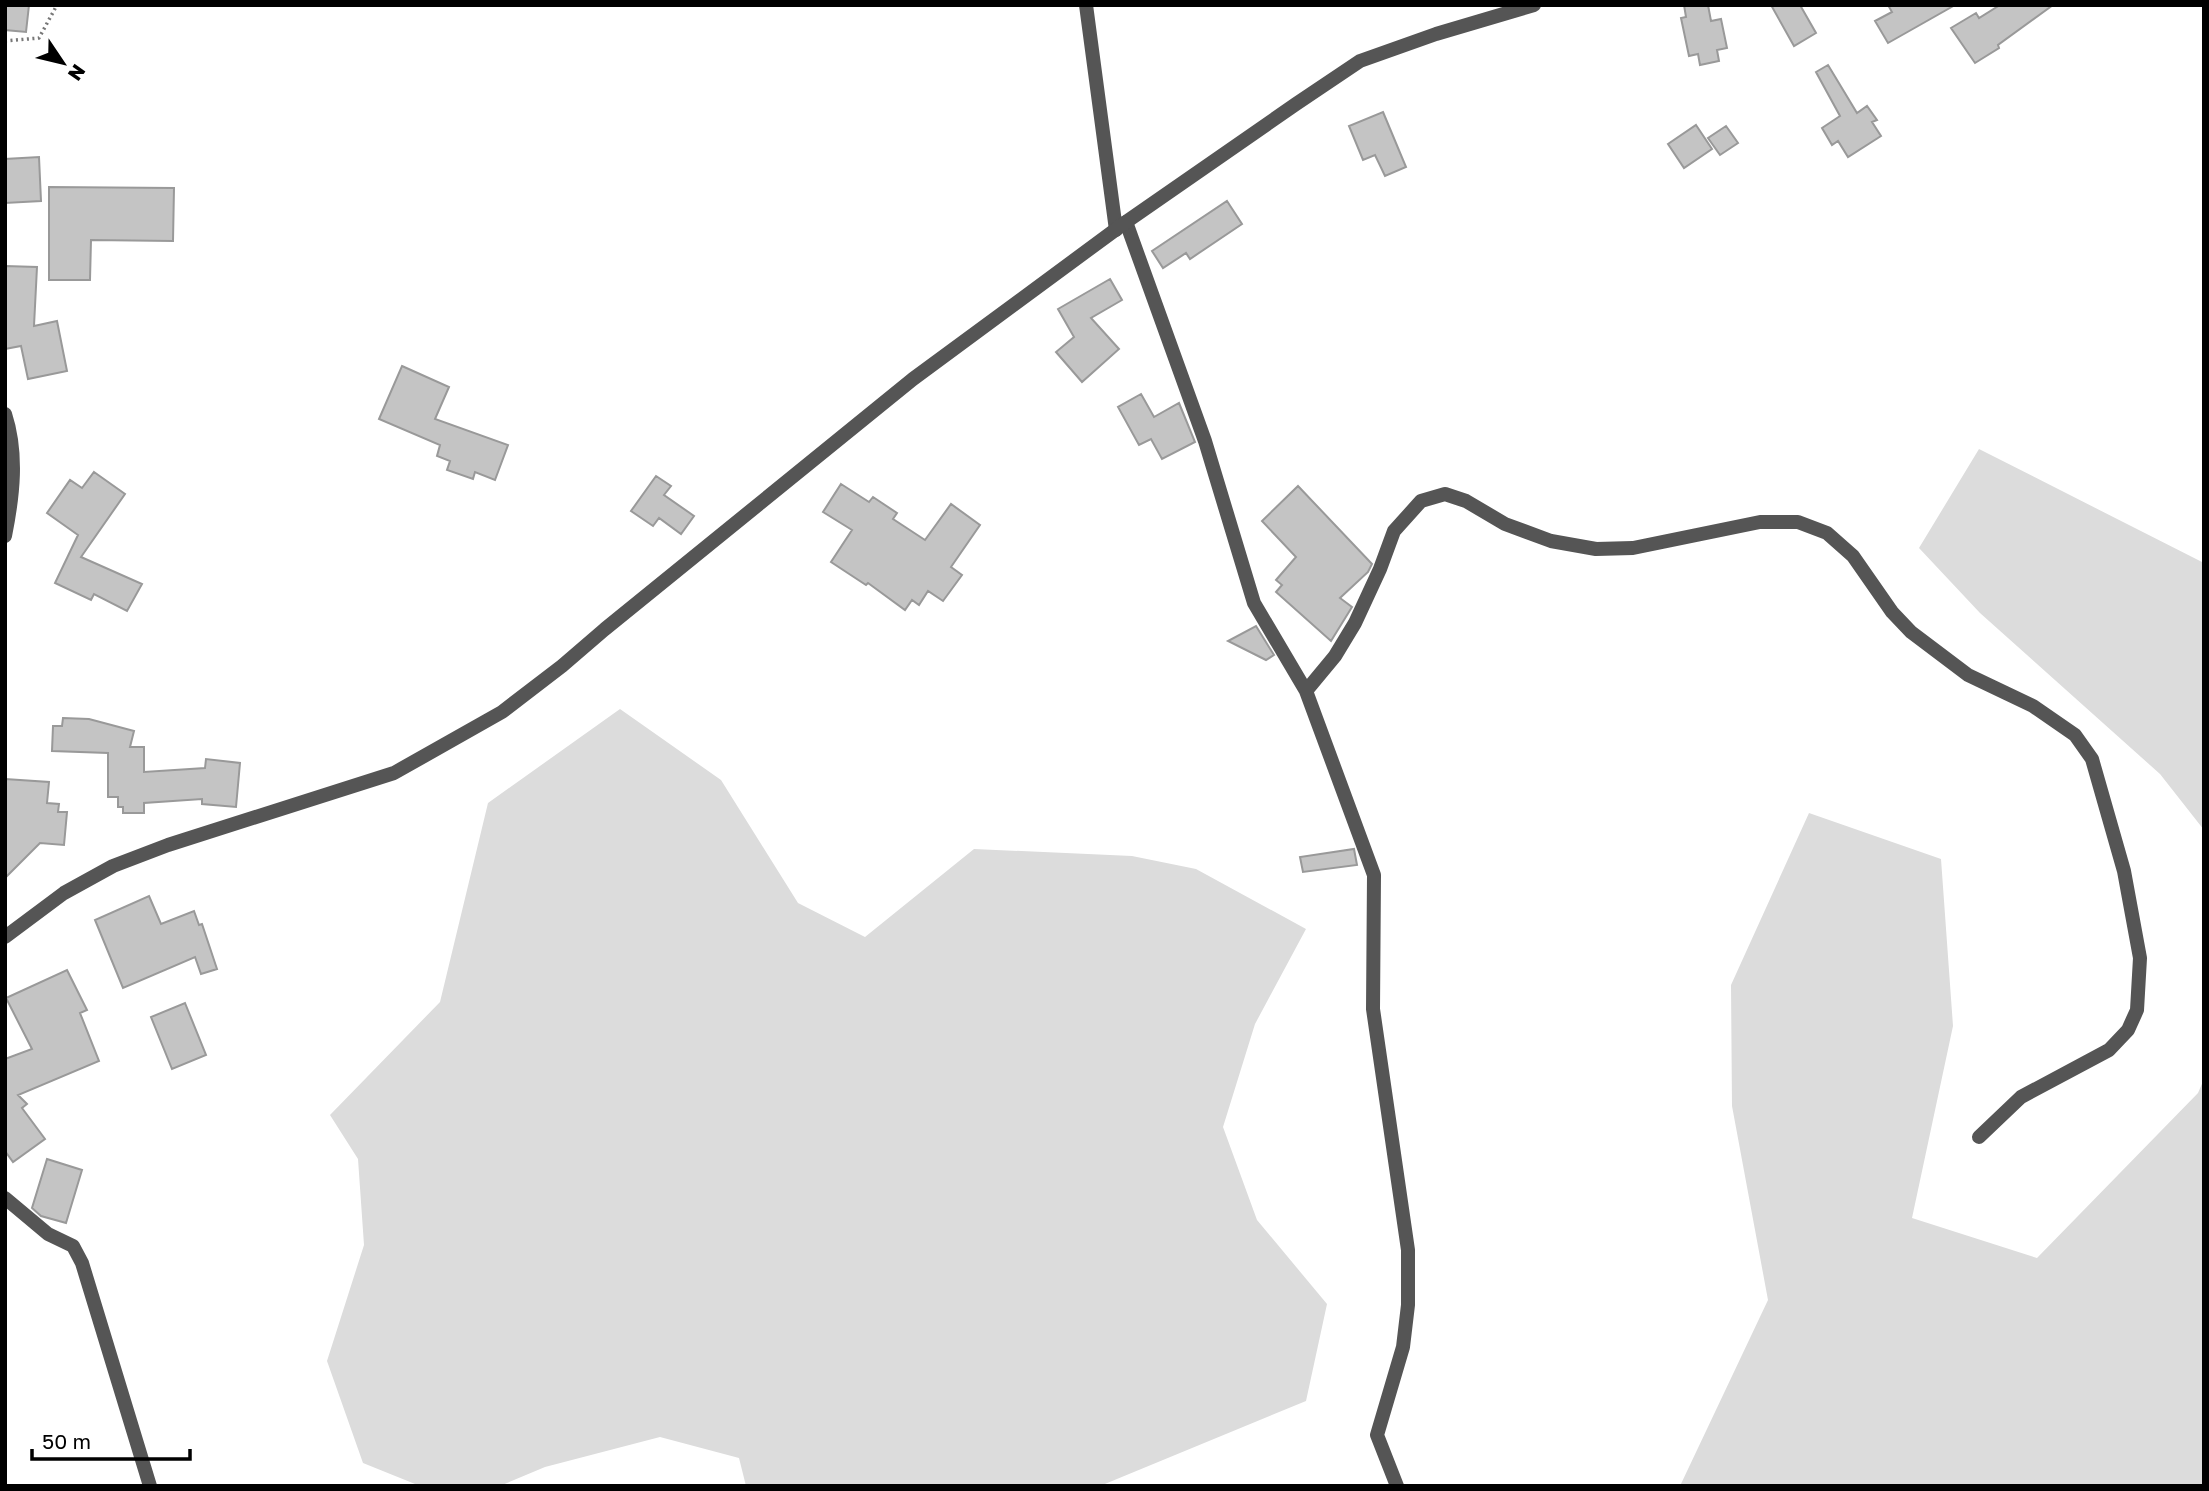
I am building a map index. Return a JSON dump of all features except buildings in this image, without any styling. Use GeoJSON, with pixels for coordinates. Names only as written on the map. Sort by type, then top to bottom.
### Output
{"type":"FeatureCollection","features":[{"type":"Feature","properties":{"kind":"street"},"geometry":{"type":"LineString","coordinates":[[1086,5],[1121,226],[1205,441],[1254,603],[1306,691],[1374,875],[1373,1009],[1408,1250],[1408,1305],[1403,1347],[1377,1435],[1397,1486]]}},
{"type":"Feature","properties":{"kind":"street"},"geometry":{"type":"LineString","coordinates":[[5,937],[64,893],[113,866],[168,845],[394,773],[502,712],[913,379],[1121,226],[1360,61],[1504,9],[1534,5]]}},
{"type":"Feature","properties":{"kind":"street"},"geometry":{"type":"LineString","coordinates":[[5,414],[11,433],[13,495],[5,536]]}},
{"type":"Feature","properties":{"kind":"street"},"geometry":{"type":"LineString","coordinates":[[1306,691],[1335,656],[1356,623],[1394,531],[1421,501],[1445,494],[1466,501],[1505,524],[1551,541],[1596,549],[1633,548],[1760,522],[1798,522],[1827,533],[1853,556],[1892,612],[1911,632],[1968,675],[2033,706],[2075,735],[2092,759],[2124,871],[2140,958],[2137,1010],[2128,1030],[2109,1050],[2021,1097],[1979,1137]]}},
{"type":"Feature","properties":{"kind":"street"},"geometry":{"type":"LineString","coordinates":[[5,1198],[48,1234],[73,1246],[82,1263],[150,1486]]}},
{"type":"Feature","properties":{"kind":"path"},"geometry":{"type":"LineString","coordinates":[[5,41],[39,38],[57,5]]}},
{"type":"Feature","properties":{"kind":"shaded area"},"geometry":{"type":"Polygon","coordinates":[[[1979,449],[2204,563],[2204,830],[2160,774],[1980,613],[1919,548],[1979,449]]]}},
{"type":"Feature","properties":{"kind":"shaded area"},"geometry":{"type":"Polygon","coordinates":[[[620,709],[721,780],[798,903],[865,937],[974,849],[1132,856],[1196,869],[1306,929],[1255,1024],[1223,1127],[1257,1220],[1327,1304],[1306,1401],[1100,1486],[746,1486],[739,1458],[660,1437],[545,1467],[500,1486],[420,1486],[363,1463],[327,1361],[364,1245],[358,1159],[330,1115],[440,1002],[488,803],[620,709]]]}},
{"type":"Feature","properties":{"kind":"shaded area"},"geometry":{"type":"Polygon","coordinates":[[[1809,813],[1941,859],[1953,1026],[1912,1218],[2037,1258],[2198,1093],[2204,1079],[2204,1486],[1680,1486],[1768,1300],[1732,1106],[1731,985],[1809,813]]]}}]}
